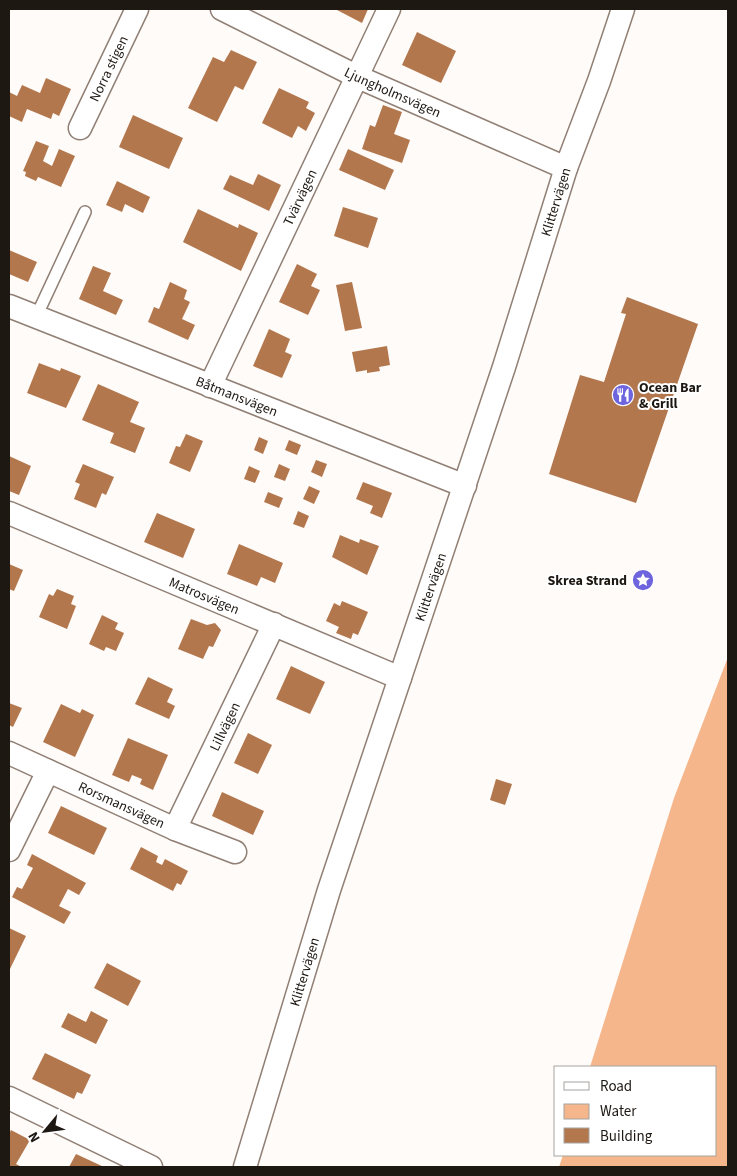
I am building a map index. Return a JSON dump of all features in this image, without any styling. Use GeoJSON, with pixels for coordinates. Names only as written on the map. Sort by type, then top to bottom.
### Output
{"type":"FeatureCollection","features":[{"type":"Feature","properties":{"kind":"street","name":"Norra stigen"},"geometry":{"type":"LineString","coordinates":[[80,128],[137,9]]}},
{"type":"Feature","properties":{"kind":"street","name":"Ljungholmsvägen"},"geometry":{"type":"LineString","coordinates":[[222,9],[358,77],[566,168]]}},
{"type":"Feature","properties":{"kind":"street","name":"Tvärvägen"},"geometry":{"type":"LineString","coordinates":[[210,386],[389,9]]}},
{"type":"Feature","properties":{"kind":"street","name":"Klittervägen"},"geometry":{"type":"LineString","coordinates":[[245,1167],[329,890],[465,486],[566,168],[623,9]]}},
{"type":"Feature","properties":{"kind":"street","name":"Båtmansvägen"},"geometry":{"type":"LineString","coordinates":[[9,306],[465,486]]}},
{"type":"Feature","properties":{"kind":"street","name":"Matrosvägen"},"geometry":{"type":"LineString","coordinates":[[9,513],[400,678]]}},
{"type":"Feature","properties":{"kind":"street","name":"Lillvägen"},"geometry":{"type":"LineString","coordinates":[[175,829],[274,624]]}},
{"type":"Feature","properties":{"kind":"street","name":"Rorsmansvägen"},"geometry":{"type":"LineString","coordinates":[[9,753],[175,829],[235,852]]}},
{"type":"Feature","properties":{"kind":"street"},"geometry":{"type":"LineString","coordinates":[[9,850],[48,771]]}},
{"type":"Feature","properties":{"kind":"street"},"geometry":{"type":"LineString","coordinates":[[9,1098],[151,1167]]}},
{"type":"Feature","properties":{"kind":"lane"},"geometry":{"type":"LineString","coordinates":[[36,316],[85,212]]}},
{"type":"Feature","properties":{"kind":"water"},"geometry":{"type":"Polygon","coordinates":[[[728,657],[728,1167],[559,1167],[563,1156],[717,1156],[717,1066],[590,1066],[674,798],[728,657]]]}},
{"type":"Feature","properties":{"kind":"building"},"geometry":{"type":"Polygon","coordinates":[[[337,9],[368,9],[362,23],[337,9]]]}},
{"type":"Feature","properties":{"kind":"building"},"geometry":{"type":"Polygon","coordinates":[[[417,32],[456,51],[441,83],[402,65],[417,32]]]}},
{"type":"Feature","properties":{"kind":"building"},"geometry":{"type":"Polygon","coordinates":[[[231,50],[257,62],[243,90],[235,86],[217,122],[188,108],[213,57],[224,62],[231,50]]]}},
{"type":"Feature","properties":{"kind":"building"},"geometry":{"type":"Polygon","coordinates":[[[46,78],[71,89],[59,116],[53,113],[51,119],[27,109],[22,122],[9,116],[9,92],[17,96],[22,85],[40,93],[46,78]]]}},
{"type":"Feature","properties":{"kind":"building"},"geometry":{"type":"Polygon","coordinates":[[[279,88],[309,102],[306,108],[315,113],[306,131],[298,126],[292,138],[262,123],[279,88]]]}},
{"type":"Feature","properties":{"kind":"building"},"geometry":{"type":"Polygon","coordinates":[[[383,105],[402,112],[394,134],[410,140],[402,163],[362,149],[370,125],[375,127],[383,105]]]}},
{"type":"Feature","properties":{"kind":"building"},"geometry":{"type":"Polygon","coordinates":[[[133,115],[183,138],[169,169],[119,147],[133,115]]]}},
{"type":"Feature","properties":{"kind":"building"},"geometry":{"type":"Polygon","coordinates":[[[36,141],[49,146],[43,161],[52,166],[59,149],[75,156],[61,187],[38,177],[36,181],[25,176],[26,172],[23,171],[36,141]]]}},
{"type":"Feature","properties":{"kind":"building"},"geometry":{"type":"Polygon","coordinates":[[[348,149],[394,170],[385,190],[339,170],[348,149]]]}},
{"type":"Feature","properties":{"kind":"building"},"geometry":{"type":"Polygon","coordinates":[[[258,174],[281,185],[269,211],[223,189],[230,175],[253,185],[258,174]]]}},
{"type":"Feature","properties":{"kind":"building"},"geometry":{"type":"Polygon","coordinates":[[[117,181],[150,197],[143,213],[125,204],[122,212],[106,205],[117,181]]]}},
{"type":"Feature","properties":{"kind":"building"},"geometry":{"type":"Polygon","coordinates":[[[343,207],[378,218],[368,248],[334,236],[343,207]]]}},
{"type":"Feature","properties":{"kind":"building"},"geometry":{"type":"Polygon","coordinates":[[[198,209],[238,228],[239,224],[258,233],[241,271],[183,242],[198,209]]]}},
{"type":"Feature","properties":{"kind":"building"},"geometry":{"type":"Polygon","coordinates":[[[9,250],[37,262],[28,282],[9,274],[9,250]]]}},
{"type":"Feature","properties":{"kind":"building"},"geometry":{"type":"Polygon","coordinates":[[[297,264],[317,274],[311,286],[320,290],[308,315],[279,302],[297,264]]]}},
{"type":"Feature","properties":{"kind":"building"},"geometry":{"type":"Polygon","coordinates":[[[93,266],[111,273],[103,291],[123,300],[116,315],[79,299],[93,266]]]}},
{"type":"Feature","properties":{"kind":"building"},"geometry":{"type":"Polygon","coordinates":[[[170,282],[187,290],[184,299],[190,302],[182,319],[195,325],[188,340],[148,322],[154,307],[159,309],[170,282]]]}},
{"type":"Feature","properties":{"kind":"building"},"geometry":{"type":"Polygon","coordinates":[[[352,282],[362,328],[345,331],[336,285],[352,282]]]}},
{"type":"Feature","properties":{"kind":"building","name":"Ocean Bar & Grill"},"geometry":{"type":"Polygon","coordinates":[[[627,297],[698,324],[636,503],[549,474],[580,375],[604,382],[626,314],[621,313],[627,297]]]}},
{"type":"Feature","properties":{"kind":"building"},"geometry":{"type":"Polygon","coordinates":[[[269,329],[290,339],[285,352],[292,355],[282,378],[253,366],[269,329]]]}},
{"type":"Feature","properties":{"kind":"building"},"geometry":{"type":"Polygon","coordinates":[[[387,346],[390,365],[379,367],[380,371],[367,373],[367,370],[356,372],[352,352],[387,346]]]}},
{"type":"Feature","properties":{"kind":"building"},"geometry":{"type":"Polygon","coordinates":[[[39,363],[60,371],[61,368],[81,376],[66,408],[27,393],[39,363]]]}},
{"type":"Feature","properties":{"kind":"building"},"geometry":{"type":"Polygon","coordinates":[[[98,384],[139,402],[130,422],[145,428],[135,453],[110,443],[114,433],[82,420],[98,384]]]}},
{"type":"Feature","properties":{"kind":"building"},"geometry":{"type":"Polygon","coordinates":[[[186,434],[203,441],[190,472],[169,463],[176,446],[180,447],[186,434]]]}},
{"type":"Feature","properties":{"kind":"building"},"geometry":{"type":"Polygon","coordinates":[[[259,437],[268,441],[263,454],[254,450],[259,437]]]}},
{"type":"Feature","properties":{"kind":"building"},"geometry":{"type":"Polygon","coordinates":[[[289,440],[301,445],[297,455],[285,450],[289,440]]]}},
{"type":"Feature","properties":{"kind":"building"},"geometry":{"type":"Polygon","coordinates":[[[9,456],[31,466],[19,495],[9,491],[9,456]]]}},
{"type":"Feature","properties":{"kind":"building"},"geometry":{"type":"Polygon","coordinates":[[[316,460],[327,464],[322,477],[311,472],[316,460]]]}},
{"type":"Feature","properties":{"kind":"building"},"geometry":{"type":"Polygon","coordinates":[[[83,464],[114,477],[106,495],[102,493],[96,508],[74,499],[80,484],[75,482],[83,464]]]}},
{"type":"Feature","properties":{"kind":"building"},"geometry":{"type":"Polygon","coordinates":[[[279,464],[290,469],[285,481],[274,477],[279,464]]]}},
{"type":"Feature","properties":{"kind":"building"},"geometry":{"type":"Polygon","coordinates":[[[249,466],[260,471],[255,483],[244,479],[249,466]]]}},
{"type":"Feature","properties":{"kind":"building"},"geometry":{"type":"Polygon","coordinates":[[[363,482],[392,493],[382,518],[370,513],[373,506],[356,499],[363,482]]]}},
{"type":"Feature","properties":{"kind":"building"},"geometry":{"type":"Polygon","coordinates":[[[309,486],[320,491],[314,504],[303,499],[309,486]]]}},
{"type":"Feature","properties":{"kind":"building"},"geometry":{"type":"Polygon","coordinates":[[[268,492],[283,498],[279,508],[264,502],[268,492]]]}},
{"type":"Feature","properties":{"kind":"building"},"geometry":{"type":"Polygon","coordinates":[[[298,511],[309,516],[304,528],[293,524],[298,511]]]}},
{"type":"Feature","properties":{"kind":"building"},"geometry":{"type":"Polygon","coordinates":[[[157,513],[195,529],[183,558],[144,542],[157,513]]]}},
{"type":"Feature","properties":{"kind":"building"},"geometry":{"type":"Polygon","coordinates":[[[340,535],[359,543],[360,539],[379,546],[367,575],[332,557],[340,535]]]}},
{"type":"Feature","properties":{"kind":"building"},"geometry":{"type":"Polygon","coordinates":[[[239,544],[283,563],[275,583],[261,577],[257,586],[227,574],[239,544]]]}},
{"type":"Feature","properties":{"kind":"building"},"geometry":{"type":"Polygon","coordinates":[[[9,564],[23,570],[14,591],[9,589],[9,564]]]}},
{"type":"Feature","properties":{"kind":"building"},"geometry":{"type":"Polygon","coordinates":[[[57,589],[74,596],[71,604],[76,606],[67,629],[39,617],[49,594],[53,596],[57,589]]]}},
{"type":"Feature","properties":{"kind":"building"},"geometry":{"type":"Polygon","coordinates":[[[342,601],[368,612],[358,635],[353,633],[351,639],[336,633],[339,627],[326,621],[334,603],[340,606],[342,601]]]}},
{"type":"Feature","properties":{"kind":"building"},"geometry":{"type":"Polygon","coordinates":[[[102,615],[118,623],[115,629],[124,633],[116,651],[106,647],[104,651],[89,644],[102,615]]]}},
{"type":"Feature","properties":{"kind":"building"},"geometry":{"type":"Polygon","coordinates":[[[191,619],[207,625],[215,623],[221,630],[213,647],[209,646],[203,659],[178,649],[191,619]]]}},
{"type":"Feature","properties":{"kind":"building"},"geometry":{"type":"Polygon","coordinates":[[[291,666],[325,682],[310,714],[276,699],[291,666]]]}},
{"type":"Feature","properties":{"kind":"building"},"geometry":{"type":"Polygon","coordinates":[[[148,677],[173,689],[167,702],[175,706],[169,719],[135,704],[148,677]]]}},
{"type":"Feature","properties":{"kind":"building"},"geometry":{"type":"Polygon","coordinates":[[[9,703],[22,708],[13,727],[9,725],[9,703]]]}},
{"type":"Feature","properties":{"kind":"building"},"geometry":{"type":"Polygon","coordinates":[[[61,704],[80,713],[82,709],[94,715],[75,757],[43,742],[61,704]]]}},
{"type":"Feature","properties":{"kind":"building"},"geometry":{"type":"Polygon","coordinates":[[[248,733],[272,745],[258,774],[234,763],[248,733]]]}},
{"type":"Feature","properties":{"kind":"building"},"geometry":{"type":"Polygon","coordinates":[[[128,738],[168,755],[153,790],[140,784],[142,779],[132,775],[129,782],[112,775],[128,738]]]}},
{"type":"Feature","properties":{"kind":"building"},"geometry":{"type":"Polygon","coordinates":[[[496,779],[512,784],[505,805],[490,800],[496,779]]]}},
{"type":"Feature","properties":{"kind":"building"},"geometry":{"type":"Polygon","coordinates":[[[222,792],[264,811],[253,835],[212,816],[222,792]]]}},
{"type":"Feature","properties":{"kind":"building"},"geometry":{"type":"Polygon","coordinates":[[[61,806],[107,828],[94,855],[48,833],[61,806]]]}},
{"type":"Feature","properties":{"kind":"building"},"geometry":{"type":"Polygon","coordinates":[[[141,847],[158,856],[156,862],[162,865],[165,859],[188,871],[181,885],[177,883],[173,891],[130,869],[141,847]]]}},
{"type":"Feature","properties":{"kind":"building"},"geometry":{"type":"Polygon","coordinates":[[[32,854],[86,883],[79,895],[68,889],[59,906],[71,912],[64,924],[12,897],[17,887],[22,889],[33,868],[27,865],[32,854]]]}},
{"type":"Feature","properties":{"kind":"building"},"geometry":{"type":"Polygon","coordinates":[[[9,928],[26,936],[9,971],[9,928]]]}},
{"type":"Feature","properties":{"kind":"building"},"geometry":{"type":"Polygon","coordinates":[[[107,963],[141,981],[128,1006],[94,988],[107,963]]]}},
{"type":"Feature","properties":{"kind":"building"},"geometry":{"type":"Polygon","coordinates":[[[91,1011],[108,1020],[96,1044],[61,1027],[68,1013],[86,1022],[91,1011]]]}},
{"type":"Feature","properties":{"kind":"building"},"geometry":{"type":"Polygon","coordinates":[[[45,1053],[91,1075],[82,1094],[77,1092],[74,1099],[32,1079],[45,1053]]]}},
{"type":"Feature","properties":{"kind":"building"},"geometry":{"type":"Polygon","coordinates":[[[11,1130],[30,1140],[16,1164],[22,1167],[9,1167],[9,1134],[11,1130]]]}},
{"type":"Feature","properties":{"kind":"building"},"geometry":{"type":"Polygon","coordinates":[[[76,1154],[104,1167],[69,1167],[76,1154]]]}},
{"type":"Feature","properties":{"kind":"place","name":"Ocean Bar & Grill"},"geometry":{"type":"Point","coordinates":[623,395]}},
{"type":"Feature","properties":{"kind":"place","name":"Skrea Strand"},"geometry":{"type":"Point","coordinates":[643,580]}}]}
